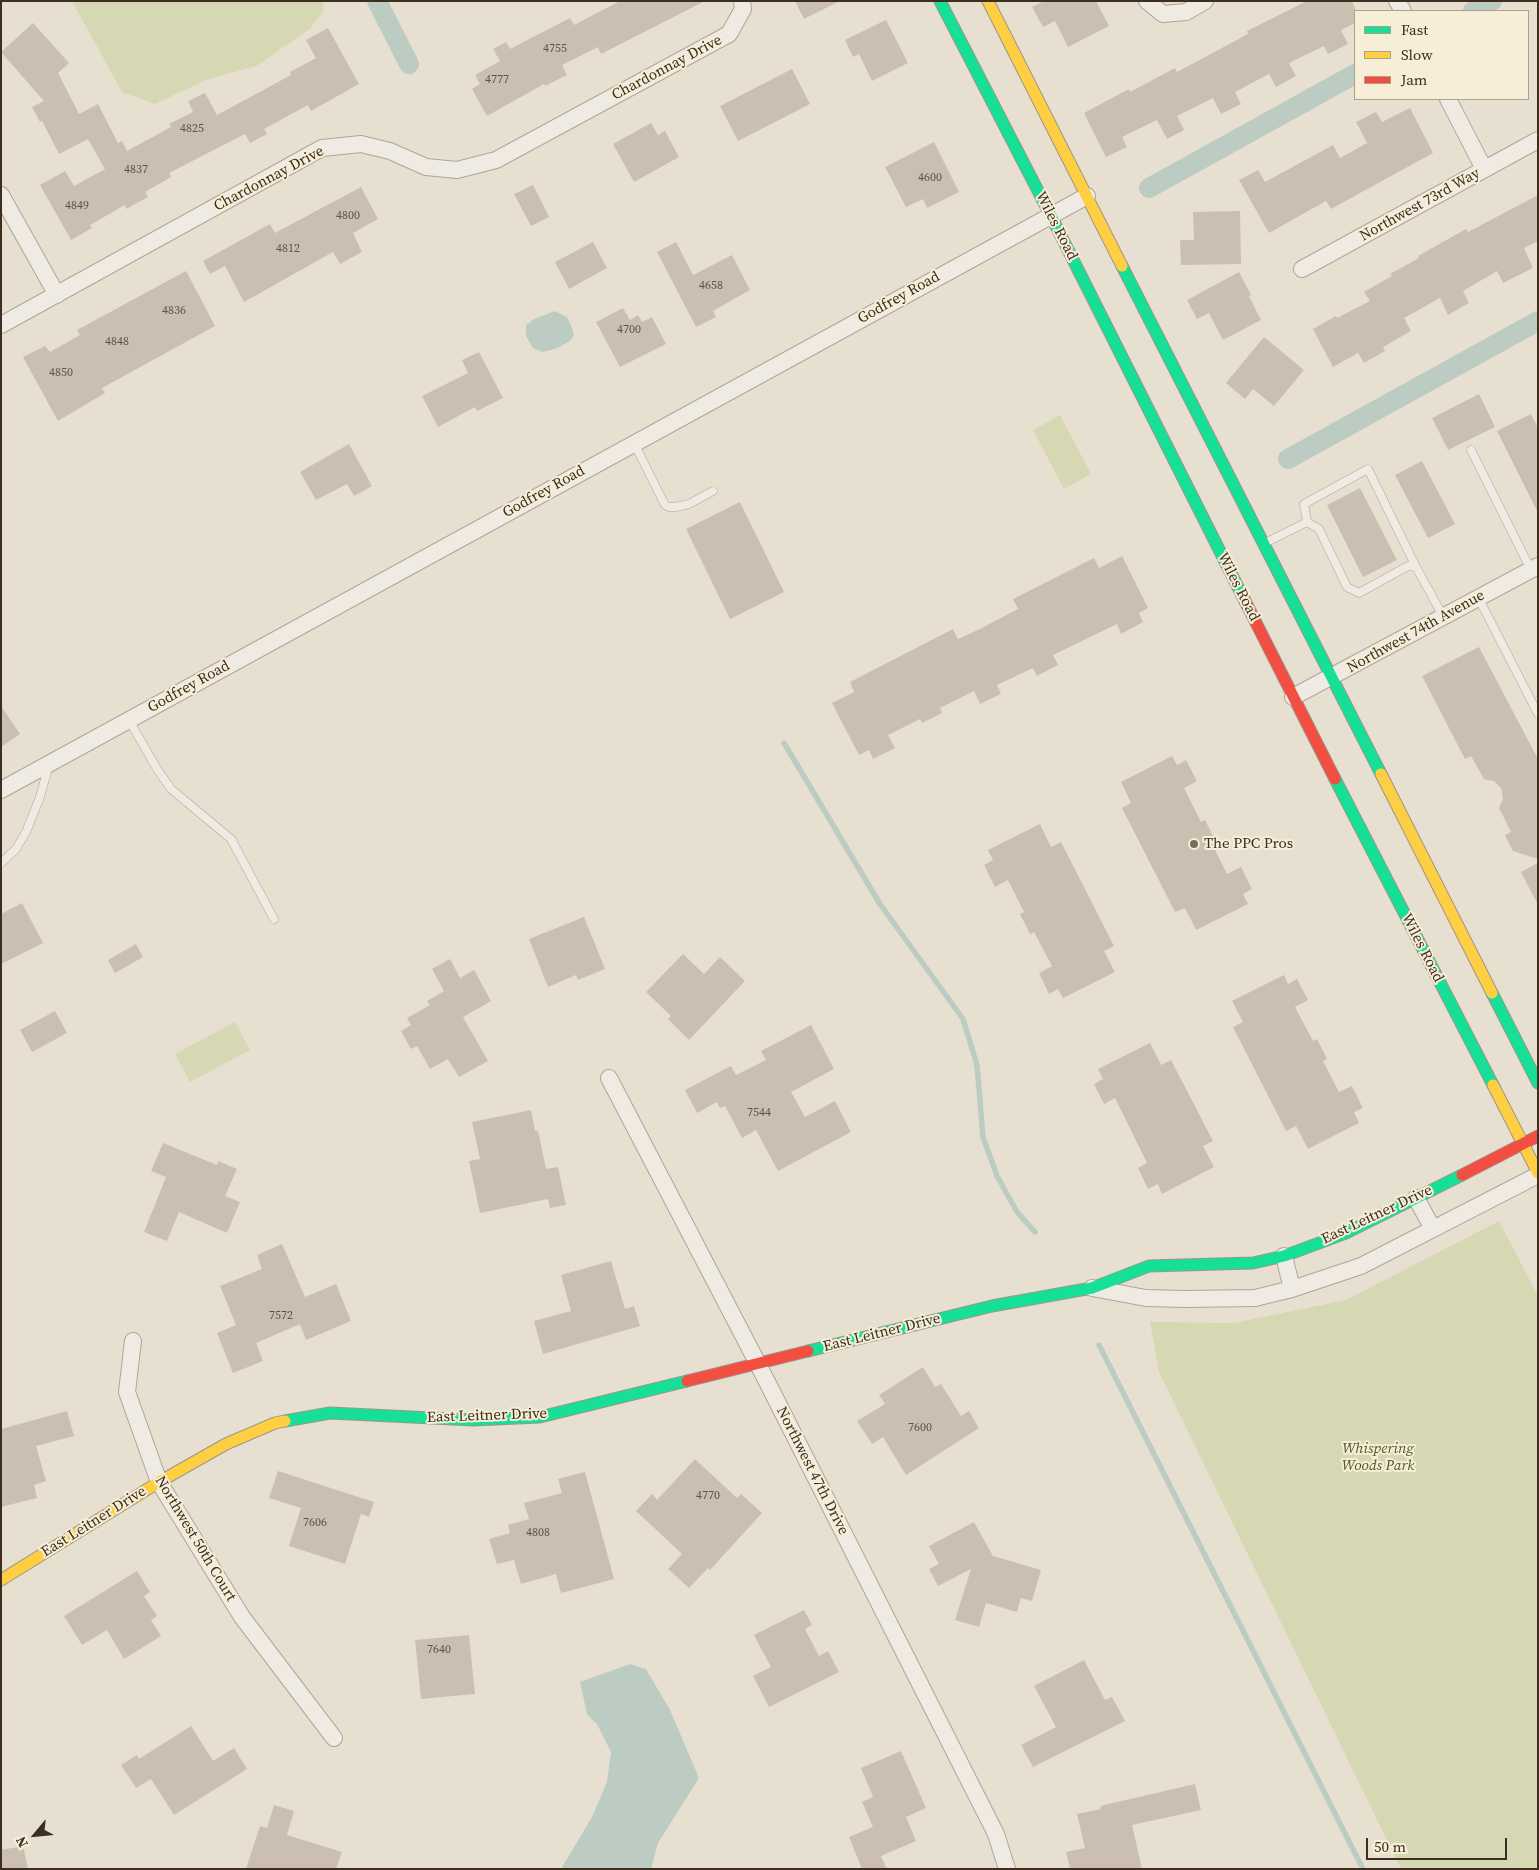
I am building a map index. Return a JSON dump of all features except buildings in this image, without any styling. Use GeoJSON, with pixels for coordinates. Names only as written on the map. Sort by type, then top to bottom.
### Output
{"type":"FeatureCollection","features":[{"type":"Feature","properties":{"kind":"main road","name":"Wiles Road"},"geometry":{"type":"LineString","coordinates":[[940,1],[1051,216],[1293,697],[1538,1174]]}},
{"type":"Feature","properties":{"kind":"main road"},"geometry":{"type":"LineString","coordinates":[[988,1],[1538,1083]]}},
{"type":"Feature","properties":{"kind":"main road","name":"East Leitner Drive"},"geometry":{"type":"LineString","coordinates":[[1,1580],[159,1482],[226,1444],[275,1423],[330,1413],[473,1420],[540,1417],[992,1306],[1092,1288],[1149,1266],[1253,1263],[1284,1256],[1346,1233],[1538,1136]]}},
{"type":"Feature","properties":{"kind":"street","name":"Chardonnay Drive"},"geometry":{"type":"LineString","coordinates":[[1,325],[322,148],[362,144],[390,151],[426,167],[457,170],[496,160],[729,34],[743,9],[742,1]]}},
{"type":"Feature","properties":{"kind":"street"},"geometry":{"type":"LineString","coordinates":[[1147,1],[1163,14],[1186,12],[1205,1]]}},
{"type":"Feature","properties":{"kind":"street"},"geometry":{"type":"LineString","coordinates":[[1449,100],[1484,169]]}},
{"type":"Feature","properties":{"kind":"street","name":"Northwest 73rd Way"},"geometry":{"type":"LineString","coordinates":[[1302,270],[1538,140]]}},
{"type":"Feature","properties":{"kind":"street"},"geometry":{"type":"LineString","coordinates":[[1,195],[56,295]]}},
{"type":"Feature","properties":{"kind":"street","name":"Godfrey Road"},"geometry":{"type":"LineString","coordinates":[[1,790],[1087,196]]}},
{"type":"Feature","properties":{"kind":"street","name":"Northwest 74th Avenue"},"geometry":{"type":"LineString","coordinates":[[1293,697],[1534,568]]}},
{"type":"Feature","properties":{"kind":"street","name":"Northwest 47th Drive"},"geometry":{"type":"LineString","coordinates":[[608,1078],[758,1364],[996,1834],[1007,1869]]}},
{"type":"Feature","properties":{"kind":"street","name":"East Leitner Drive"},"geometry":{"type":"LineString","coordinates":[[1092,1288],[1146,1298],[1185,1299],[1256,1298],[1292,1289],[1361,1266],[1538,1174]]}},
{"type":"Feature","properties":{"kind":"street"},"geometry":{"type":"LineString","coordinates":[[1416,1198],[1433,1229]]}},
{"type":"Feature","properties":{"kind":"street"},"geometry":{"type":"LineString","coordinates":[[1284,1256],[1292,1289]]}},
{"type":"Feature","properties":{"kind":"street","name":"Northwest 50th Court"},"geometry":{"type":"LineString","coordinates":[[133,1341],[128,1392],[159,1482],[242,1617],[334,1738]]}},
{"type":"Feature","properties":{"kind":"lane"},"geometry":{"type":"LineString","coordinates":[[634,443],[665,505],[676,507],[689,504],[713,491]]}},
{"type":"Feature","properties":{"kind":"lane"},"geometry":{"type":"LineString","coordinates":[[1470,450],[1534,568]]}},
{"type":"Feature","properties":{"kind":"lane"},"geometry":{"type":"LineString","coordinates":[[1307,522],[1304,504],[1368,470],[1416,567],[1443,616]]}},
{"type":"Feature","properties":{"kind":"lane"},"geometry":{"type":"LineString","coordinates":[[1263,544],[1307,522]]}},
{"type":"Feature","properties":{"kind":"lane"},"geometry":{"type":"LineString","coordinates":[[1307,522],[1319,529],[1347,587],[1359,594],[1408,566],[1416,567]]}},
{"type":"Feature","properties":{"kind":"lane"},"geometry":{"type":"LineString","coordinates":[[1478,598],[1538,714]]}},
{"type":"Feature","properties":{"kind":"lane"},"geometry":{"type":"LineString","coordinates":[[130,720],[157,769],[171,789],[231,840],[274,919]]}},
{"type":"Feature","properties":{"kind":"lane"},"geometry":{"type":"LineString","coordinates":[[1,862],[16,849],[26,832],[40,797],[50,763]]}},
{"type":"Feature","properties":{"kind":"green space"},"geometry":{"type":"Polygon","coordinates":[[[72,1],[323,1],[323,11],[310,29],[256,66],[206,80],[155,104],[122,92],[72,1]]]}},
{"type":"Feature","properties":{"kind":"green space"},"geometry":{"type":"Polygon","coordinates":[[[1060,415],[1091,474],[1064,489],[1033,430],[1060,415]]]}},
{"type":"Feature","properties":{"kind":"green space"},"geometry":{"type":"Polygon","coordinates":[[[235,1022],[250,1050],[190,1082],[175,1054],[235,1022]]]}},
{"type":"Feature","properties":{"kind":"green space","name":"Whispering Woods Park"},"geometry":{"type":"Polygon","coordinates":[[[1499,1221],[1538,1296],[1538,1869],[1401,1869],[1159,1372],[1150,1322],[1234,1323],[1346,1300],[1499,1221]]]}},
{"type":"Feature","properties":{"kind":"shaded area"},"geometry":{"type":"Polygon","coordinates":[[[555,311],[567,317],[574,335],[570,341],[558,348],[543,352],[533,348],[526,336],[526,325],[534,319],[555,311]]]}},
{"type":"Feature","properties":{"kind":"shaded area"},"geometry":{"type":"Polygon","coordinates":[[[630,1664],[646,1669],[670,1710],[699,1778],[658,1843],[651,1869],[561,1869],[592,1817],[607,1782],[611,1752],[597,1724],[587,1714],[580,1682],[630,1664]]]}},
{"type":"Feature","properties":{"kind":"waterway"},"geometry":{"type":"LineString","coordinates":[[377,1],[409,64]]}},
{"type":"Feature","properties":{"kind":"waterway"},"geometry":{"type":"LineString","coordinates":[[1475,10],[1492,1]]}},
{"type":"Feature","properties":{"kind":"waterway"},"geometry":{"type":"LineString","coordinates":[[1149,188],[1354,75]]}},
{"type":"Feature","properties":{"kind":"waterway"},"geometry":{"type":"LineString","coordinates":[[1288,459],[1538,321]]}},
{"type":"Feature","properties":{"kind":"waterway"},"geometry":{"type":"LineString","coordinates":[[784,743],[880,904],[963,1019],[977,1065],[983,1137],[997,1176],[1017,1212],[1035,1232]]}},
{"type":"Feature","properties":{"kind":"waterway"},"geometry":{"type":"LineString","coordinates":[[1099,1345],[1363,1869]]}},
{"type":"Feature","properties":{"kind":"traffic: fast"},"geometry":{"type":"LineString","coordinates":[[940,1],[1051,216],[1245,601]]}},
{"type":"Feature","properties":{"kind":"traffic: fast"},"geometry":{"type":"LineString","coordinates":[[1122,266],[1381,774]]}},
{"type":"Feature","properties":{"kind":"traffic: fast"},"geometry":{"type":"LineString","coordinates":[[1335,779],[1493,1085]]}},
{"type":"Feature","properties":{"kind":"traffic: fast"},"geometry":{"type":"LineString","coordinates":[[1492,993],[1538,1083]]}},
{"type":"Feature","properties":{"kind":"traffic: fast"},"geometry":{"type":"LineString","coordinates":[[808,1351],[992,1306],[1092,1288],[1149,1266],[1253,1263],[1284,1256],[1346,1233],[1462,1175]]}},
{"type":"Feature","properties":{"kind":"traffic: fast"},"geometry":{"type":"LineString","coordinates":[[285,1421],[330,1413],[473,1420],[540,1417],[687,1381]]}},
{"type":"Feature","properties":{"kind":"traffic: slow"},"geometry":{"type":"LineString","coordinates":[[988,1],[1122,266]]}},
{"type":"Feature","properties":{"kind":"traffic: slow"},"geometry":{"type":"LineString","coordinates":[[1381,774],[1492,993]]}},
{"type":"Feature","properties":{"kind":"traffic: slow"},"geometry":{"type":"LineString","coordinates":[[1493,1085],[1538,1173]]}},
{"type":"Feature","properties":{"kind":"traffic: slow"},"geometry":{"type":"LineString","coordinates":[[1,1580],[159,1482],[226,1444],[275,1423],[285,1421]]}},
{"type":"Feature","properties":{"kind":"traffic: jam"},"geometry":{"type":"LineString","coordinates":[[1245,601],[1335,779]]}},
{"type":"Feature","properties":{"kind":"traffic: jam"},"geometry":{"type":"LineString","coordinates":[[1462,1175],[1538,1136]]}},
{"type":"Feature","properties":{"kind":"traffic: jam"},"geometry":{"type":"LineString","coordinates":[[687,1381],[808,1351]]}},
{"type":"Feature","properties":{"kind":"place","name":"The PPC Pros"},"geometry":{"type":"Point","coordinates":[1194,844]}}]}
